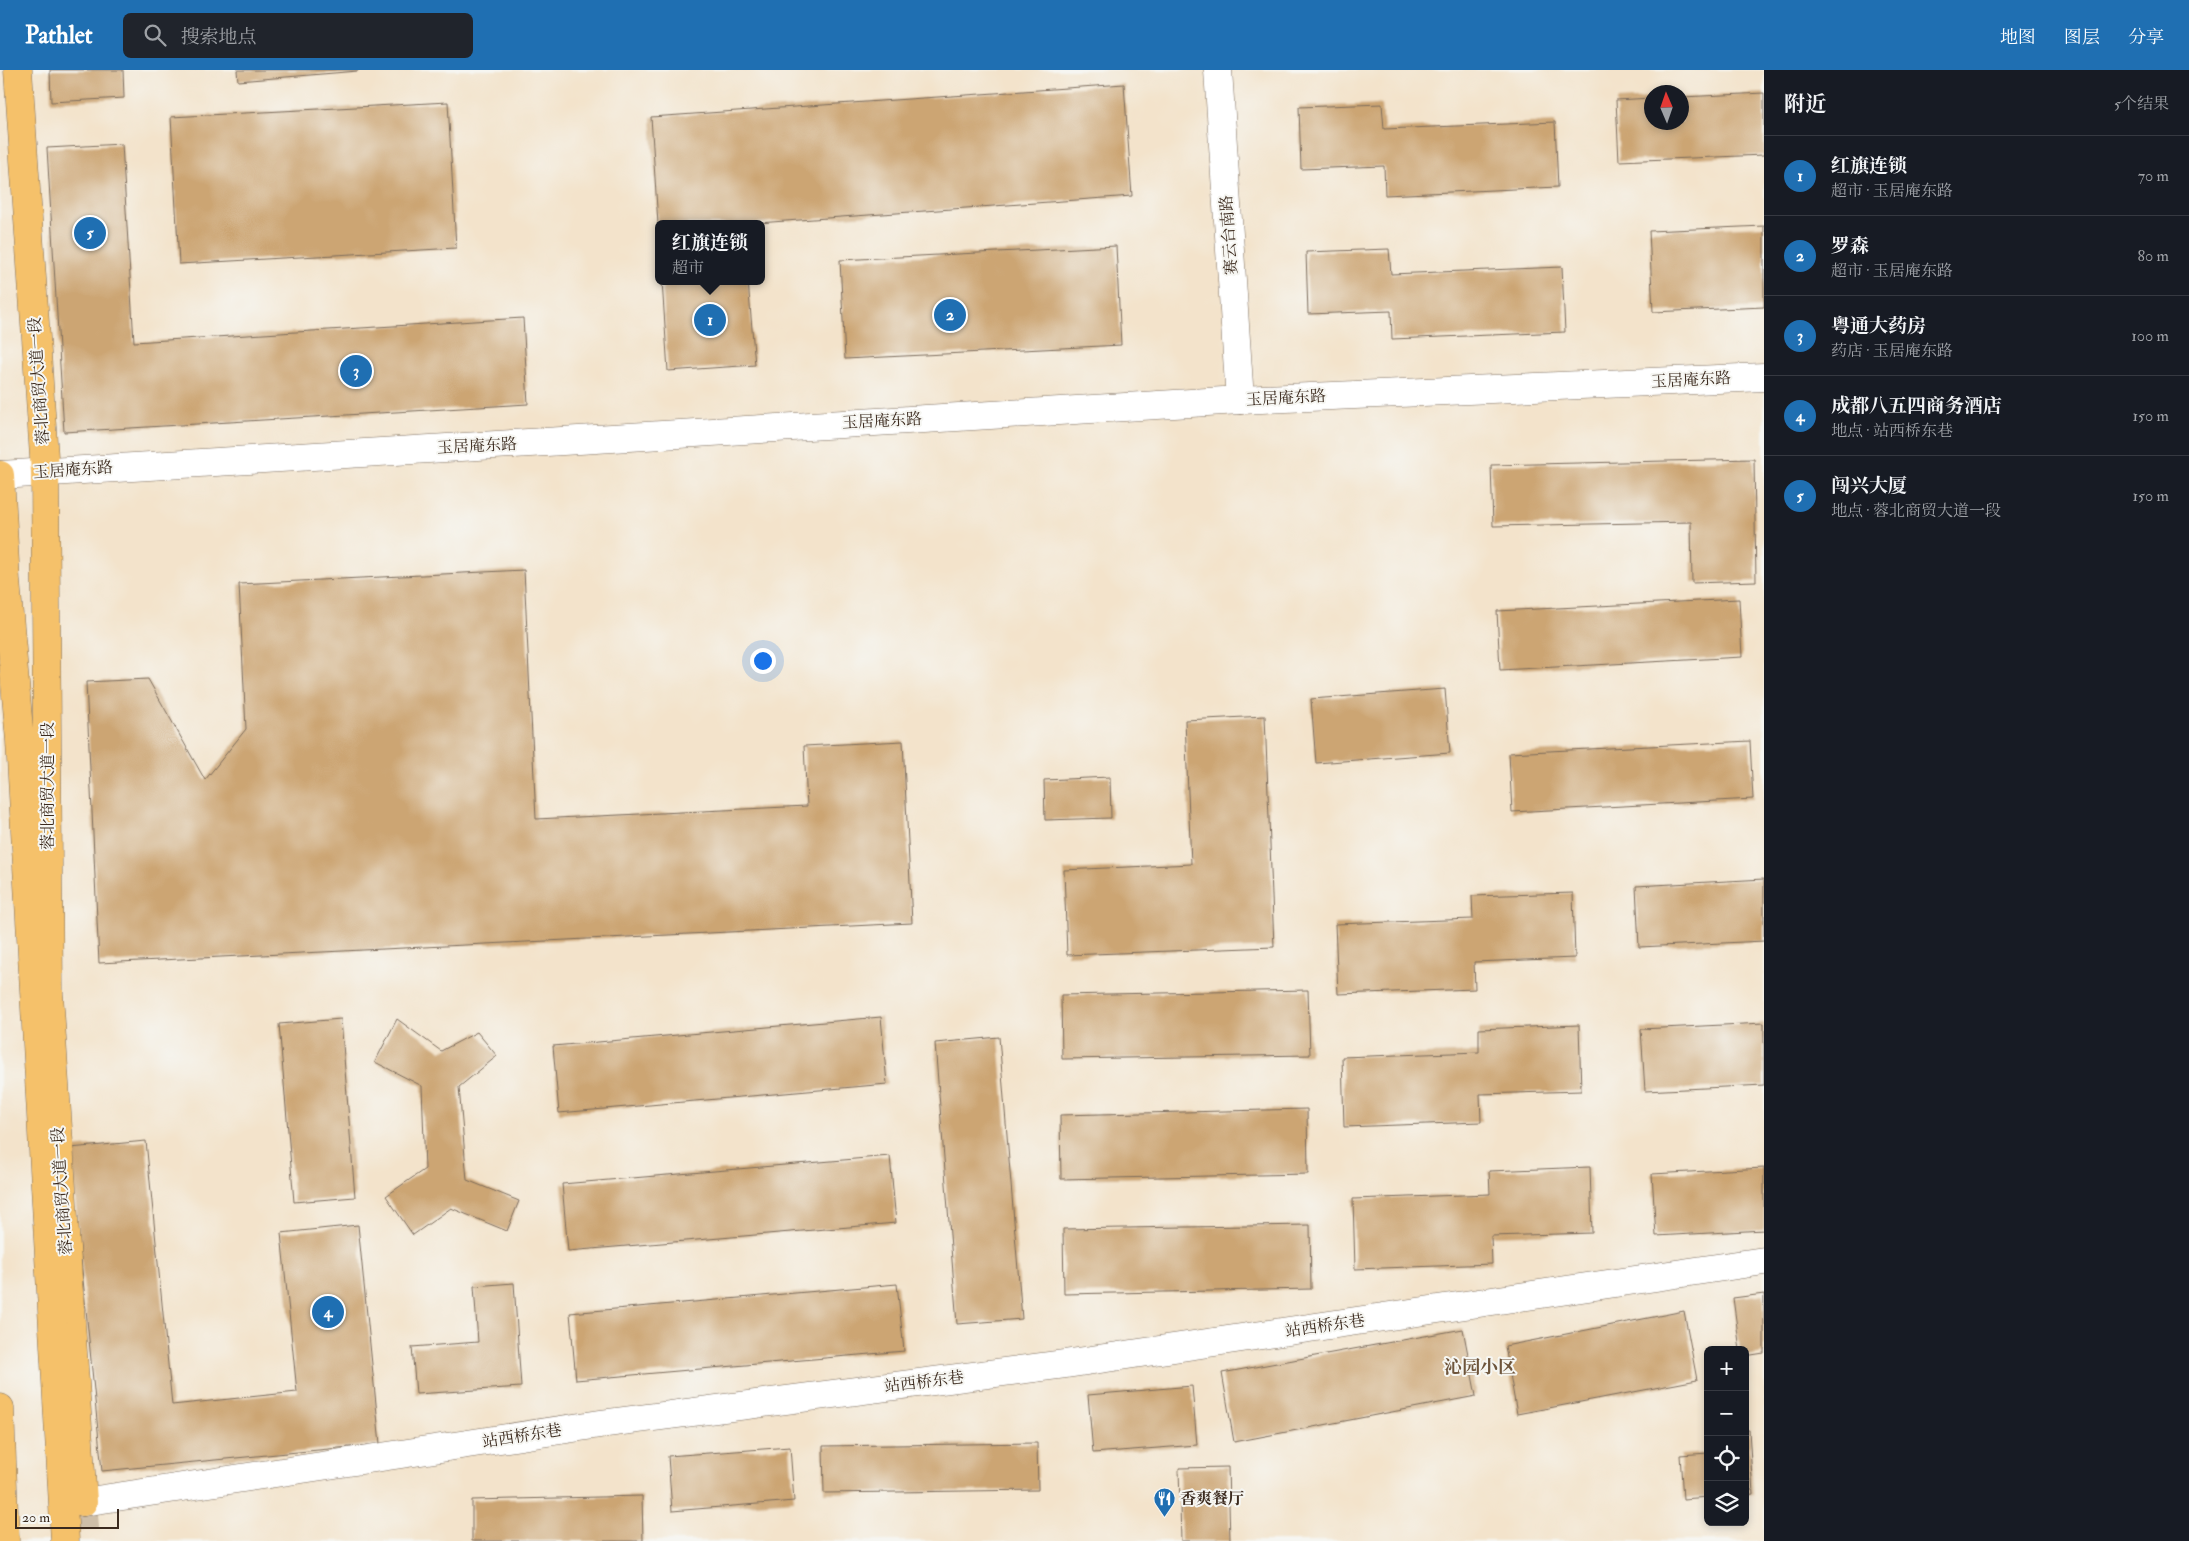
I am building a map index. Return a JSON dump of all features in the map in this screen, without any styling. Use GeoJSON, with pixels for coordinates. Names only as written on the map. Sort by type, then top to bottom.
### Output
{"type":"FeatureCollection","features":[{"type":"Feature","properties":{"kind":"main road","name":"蓉北商贸大道一段"},"geometry":{"type":"LineString","coordinates":[[18,70],[45,472],[49,994],[83,1502]]}},
{"type":"Feature","properties":{"kind":"main road","name":"蓉北商贸大道一段"},"geometry":{"type":"LineString","coordinates":[[0,475],[6,581],[21,751],[65,1541]]}},
{"type":"Feature","properties":{"kind":"main road"},"geometry":{"type":"LineString","coordinates":[[0,1408],[5,1541]]}},
{"type":"Feature","properties":{"kind":"street","name":"赛云台南路"},"geometry":{"type":"LineString","coordinates":[[1218,70],[1240,400]]}},
{"type":"Feature","properties":{"kind":"street","name":"玉居庵东路"},"geometry":{"type":"LineString","coordinates":[[0,475],[1240,400],[1764,377]]}},
{"type":"Feature","properties":{"kind":"street","name":"站西桥东巷"},"geometry":{"type":"LineString","coordinates":[[83,1502],[590,1426],[1065,1364],[1764,1261]]}},
{"type":"Feature","properties":{"kind":"building"},"geometry":{"type":"Polygon","coordinates":[[[50,70],[123,70],[124,98],[51,102],[50,70]]]}},
{"type":"Feature","properties":{"kind":"building"},"geometry":{"type":"Polygon","coordinates":[[[237,70],[358,70],[358,71],[238,81],[237,70]]]}},
{"type":"Feature","properties":{"kind":"building"},"geometry":{"type":"Polygon","coordinates":[[[1124,84],[1132,196],[765,222],[765,220],[658,220],[651,117],[1124,84]]]}},
{"type":"Feature","properties":{"kind":"building"},"geometry":{"type":"Polygon","coordinates":[[[1764,93],[1764,155],[1619,161],[1616,100],[1644,98],[1644,130],[1689,130],[1689,97],[1764,93]]]}},
{"type":"Feature","properties":{"kind":"building"},"geometry":{"type":"Polygon","coordinates":[[[448,102],[456,248],[179,264],[171,117],[448,102]]]}},
{"type":"Feature","properties":{"kind":"building"},"geometry":{"type":"Polygon","coordinates":[[[1382,104],[1384,129],[1555,122],[1558,187],[1385,195],[1384,166],[1301,169],[1299,107],[1382,104]]]}},
{"type":"Feature","properties":{"kind":"building"},"geometry":{"type":"Polygon","coordinates":[[[122,144],[134,342],[523,318],[528,404],[64,432],[47,148],[122,144]]]}},
{"type":"Feature","properties":{"kind":"building"},"geometry":{"type":"Polygon","coordinates":[[[1764,226],[1764,307],[1653,312],[1649,231],[1764,226]]]}},
{"type":"Feature","properties":{"kind":"building"},"geometry":{"type":"Polygon","coordinates":[[[1116,246],[1121,345],[845,359],[840,260],[1116,246]]]}},
{"type":"Feature","properties":{"kind":"building"},"geometry":{"type":"Polygon","coordinates":[[[1389,249],[1391,274],[1562,267],[1565,332],[1392,339],[1391,311],[1308,314],[1306,252],[1389,249]]]}},
{"type":"Feature","properties":{"kind":"building"},"geometry":{"type":"Polygon","coordinates":[[[662,285],[748,285],[755,365],[668,371],[662,285]]]}},
{"type":"Feature","properties":{"kind":"building"},"geometry":{"type":"Polygon","coordinates":[[[1754,459],[1756,581],[1692,583],[1691,522],[1493,526],[1491,465],[1754,459]]]}},
{"type":"Feature","properties":{"kind":"building"},"geometry":{"type":"Polygon","coordinates":[[[524,570],[536,819],[807,806],[804,746],[903,741],[912,923],[99,963],[86,682],[148,679],[205,780],[246,729],[239,584],[524,570]]]}},
{"type":"Feature","properties":{"kind":"building"},"geometry":{"type":"Polygon","coordinates":[[[1739,599],[1742,657],[1500,670],[1497,611],[1739,599]]]}},
{"type":"Feature","properties":{"kind":"building"},"geometry":{"type":"Polygon","coordinates":[[[1445,689],[1450,753],[1316,763],[1311,699],[1445,689]]]}},
{"type":"Feature","properties":{"kind":"building"},"geometry":{"type":"Polygon","coordinates":[[[1265,716],[1274,947],[1067,955],[1064,870],[1191,864],[1185,720],[1265,716]]]}},
{"type":"Feature","properties":{"kind":"building"},"geometry":{"type":"Polygon","coordinates":[[[1750,741],[1753,799],[1512,812],[1509,753],[1750,741]]]}},
{"type":"Feature","properties":{"kind":"building"},"geometry":{"type":"Polygon","coordinates":[[[1110,777],[1111,818],[1045,820],[1044,780],[1110,777]]]}},
{"type":"Feature","properties":{"kind":"building"},"geometry":{"type":"Polygon","coordinates":[[[1764,879],[1764,941],[1639,947],[1636,886],[1764,879]]]}},
{"type":"Feature","properties":{"kind":"building"},"geometry":{"type":"Polygon","coordinates":[[[1573,893],[1575,958],[1474,962],[1475,989],[1338,994],[1335,924],[1473,919],[1472,896],[1573,893]]]}},
{"type":"Feature","properties":{"kind":"building"},"geometry":{"type":"Polygon","coordinates":[[[1308,990],[1310,1055],[1062,1059],[1061,995],[1308,990]]]}},
{"type":"Feature","properties":{"kind":"building"},"geometry":{"type":"Polygon","coordinates":[[[881,1017],[887,1084],[559,1113],[553,1046],[881,1017]]]}},
{"type":"Feature","properties":{"kind":"building"},"geometry":{"type":"Polygon","coordinates":[[[341,1019],[355,1197],[294,1202],[279,1024],[341,1019]]]}},
{"type":"Feature","properties":{"kind":"building"},"geometry":{"type":"Polygon","coordinates":[[[397,1019],[441,1051],[477,1032],[497,1056],[459,1087],[467,1180],[519,1201],[507,1231],[451,1208],[413,1235],[386,1196],[425,1169],[422,1086],[375,1062],[397,1019]]]}},
{"type":"Feature","properties":{"kind":"building"},"geometry":{"type":"Polygon","coordinates":[[[1764,1023],[1764,1085],[1645,1091],[1641,1029],[1764,1023]]]}},
{"type":"Feature","properties":{"kind":"building"},"geometry":{"type":"Polygon","coordinates":[[[1579,1025],[1581,1091],[1480,1094],[1481,1122],[1344,1127],[1342,1057],[1479,1052],[1479,1029],[1579,1025]]]}},
{"type":"Feature","properties":{"kind":"building"},"geometry":{"type":"Polygon","coordinates":[[[999,1037],[1022,1319],[957,1324],[935,1043],[999,1037]]]}},
{"type":"Feature","properties":{"kind":"building"},"geometry":{"type":"Polygon","coordinates":[[[1307,1109],[1308,1174],[1061,1179],[1060,1115],[1307,1109]]]}},
{"type":"Feature","properties":{"kind":"building"},"geometry":{"type":"Polygon","coordinates":[[[146,1141],[172,1405],[297,1392],[281,1233],[358,1225],[380,1444],[102,1471],[70,1148],[146,1141]]]}},
{"type":"Feature","properties":{"kind":"building"},"geometry":{"type":"Polygon","coordinates":[[[890,1156],[896,1223],[568,1251],[562,1184],[890,1156]]]}},
{"type":"Feature","properties":{"kind":"building"},"geometry":{"type":"Polygon","coordinates":[[[1590,1167],[1592,1233],[1491,1236],[1492,1264],[1355,1269],[1353,1199],[1490,1194],[1489,1171],[1590,1167]]]}},
{"type":"Feature","properties":{"kind":"building"},"geometry":{"type":"Polygon","coordinates":[[[1764,1168],[1764,1230],[1656,1236],[1652,1174],[1764,1168]]]}},
{"type":"Feature","properties":{"kind":"building"},"geometry":{"type":"Polygon","coordinates":[[[1310,1225],[1311,1289],[1064,1294],[1063,1229],[1310,1225]]]}},
{"type":"Feature","properties":{"kind":"building"},"geometry":{"type":"Polygon","coordinates":[[[514,1283],[521,1387],[416,1394],[412,1347],[478,1342],[474,1286],[514,1283]]]}},
{"type":"Feature","properties":{"kind":"building"},"geometry":{"type":"Polygon","coordinates":[[[897,1284],[904,1351],[576,1380],[570,1313],[897,1284]]]}},
{"type":"Feature","properties":{"kind":"building"},"geometry":{"type":"Polygon","coordinates":[[[1764,1294],[1764,1353],[1749,1355],[1749,1346],[1739,1346],[1733,1298],[1764,1294]]]}},
{"type":"Feature","properties":{"kind":"building"},"geometry":{"type":"Polygon","coordinates":[[[1684,1311],[1697,1380],[1517,1414],[1505,1346],[1684,1311]]]}},
{"type":"Feature","properties":{"kind":"building"},"geometry":{"type":"Polygon","coordinates":[[[1463,1329],[1476,1396],[1234,1442],[1222,1373],[1463,1329]]]}},
{"type":"Feature","properties":{"kind":"building"},"geometry":{"type":"Polygon","coordinates":[[[1192,1386],[1197,1445],[1093,1453],[1088,1395],[1192,1386]]]}},
{"type":"Feature","properties":{"kind":"building"},"geometry":{"type":"Polygon","coordinates":[[[1749,1430],[1753,1494],[1749,1494],[1749,1430]]]}},
{"type":"Feature","properties":{"kind":"building"},"geometry":{"type":"Polygon","coordinates":[[[1037,1443],[1038,1490],[824,1493],[823,1446],[1037,1443]]]}},
{"type":"Feature","properties":{"kind":"building"},"geometry":{"type":"Polygon","coordinates":[[[790,1447],[794,1501],[672,1511],[668,1456],[790,1447]]]}},
{"type":"Feature","properties":{"kind":"building"},"geometry":{"type":"Polygon","coordinates":[[[1704,1453],[1704,1497],[1683,1499],[1680,1455],[1704,1453]]]}},
{"type":"Feature","properties":{"kind":"building"},"geometry":{"type":"Polygon","coordinates":[[[1228,1467],[1230,1541],[1181,1541],[1179,1468],[1228,1467]]]}},
{"type":"Feature","properties":{"kind":"building"},"geometry":{"type":"Polygon","coordinates":[[[642,1496],[643,1541],[472,1541],[472,1500],[642,1496]]]}},
{"type":"Feature","properties":{"kind":"tunnel"},"geometry":{"type":"LineString","coordinates":[[83,1502],[86,1541]]}},
{"type":"Feature","properties":{"kind":"place","name":"闯兴大厦"},"geometry":{"type":"Point","coordinates":[90,233]}},
{"type":"Feature","properties":{"kind":"place","name":"罗森"},"geometry":{"type":"Point","coordinates":[950,315]}},
{"type":"Feature","properties":{"kind":"place","name":"红旗连锁"},"geometry":{"type":"Point","coordinates":[710,320]}},
{"type":"Feature","properties":{"kind":"place","name":"粤通大药房"},"geometry":{"type":"Point","coordinates":[356,371]}},
{"type":"Feature","properties":{"kind":"place","name":"成都八五四商务酒店"},"geometry":{"type":"Point","coordinates":[328,1312]}},
{"type":"Feature","properties":{"kind":"place","name":"香爽餐厅"},"geometry":{"type":"Point","coordinates":[1164,1518]}},
{"type":"Feature","properties":{"kind":"district","name":"沁园小区"},"geometry":{"type":"Point","coordinates":[1480,1367]}}]}
